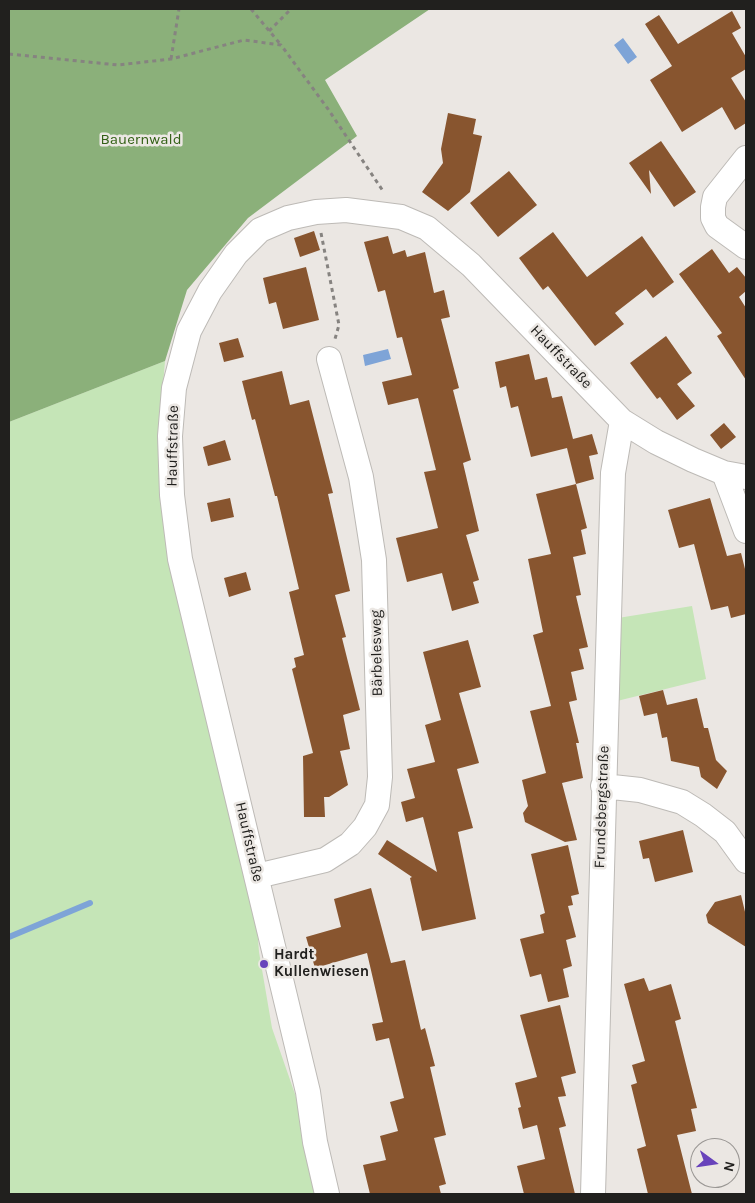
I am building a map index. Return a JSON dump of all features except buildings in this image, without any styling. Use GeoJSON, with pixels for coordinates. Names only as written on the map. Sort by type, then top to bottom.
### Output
{"type":"FeatureCollection","features":[{"type":"Feature","properties":{"kind":"street"},"geometry":{"type":"LineString","coordinates":[[746,158],[715,197],[712,207],[713,218],[717,226],[746,247]]}},
{"type":"Feature","properties":{"kind":"street","name":"Hauffstraße"},"geometry":{"type":"LineString","coordinates":[[326,1194],[315,1142],[308,1092],[180,559],[172,496],[170,436],[174,388],[189,331],[210,291],[236,254],[260,230],[288,218],[316,212],[346,210],[401,217],[427,228],[471,265],[622,421],[656,442],[735,475]]}},
{"type":"Feature","properties":{"kind":"street","name":"Bärbelesweg"},"geometry":{"type":"LineString","coordinates":[[257,876],[325,860],[350,844],[365,827],[376,804],[380,777],[374,560],[360,477],[329,359]]}},
{"type":"Feature","properties":{"kind":"street","name":"Frundsbergstraße"},"geometry":{"type":"LineString","coordinates":[[593,1194],[613,473],[622,421]]}},
{"type":"Feature","properties":{"kind":"street"},"geometry":{"type":"LineString","coordinates":[[735,475],[746,531]]}},
{"type":"Feature","properties":{"kind":"street"},"geometry":{"type":"LineString","coordinates":[[603,786],[640,790],[682,802],[703,814],[725,832],[746,861]]}},
{"type":"Feature","properties":{"kind":"path"},"geometry":{"type":"LineString","coordinates":[[171,59],[179,9]]}},
{"type":"Feature","properties":{"kind":"path"},"geometry":{"type":"LineString","coordinates":[[251,9],[281,45],[323,102],[401,217]]}},
{"type":"Feature","properties":{"kind":"path"},"geometry":{"type":"LineString","coordinates":[[269,31],[291,9]]}},
{"type":"Feature","properties":{"kind":"path"},"geometry":{"type":"LineString","coordinates":[[9,54],[118,65],[171,59],[244,40],[281,45]]}},
{"type":"Feature","properties":{"kind":"path"},"geometry":{"type":"LineString","coordinates":[[316,212],[339,325],[329,359]]}},
{"type":"Feature","properties":{"kind":"green space","name":"Bauernwald"},"geometry":{"type":"Polygon","coordinates":[[[9,9],[430,9],[325,80],[357,136],[248,218],[187,290],[165,361],[9,422],[9,9]]]}},
{"type":"Feature","properties":{"kind":"green space"},"geometry":{"type":"Polygon","coordinates":[[[165,361],[159,434],[256,914],[259,952],[272,1028],[296,1097],[317,1194],[9,1194],[9,422],[165,361]]]}},
{"type":"Feature","properties":{"kind":"green space"},"geometry":{"type":"Polygon","coordinates":[[[692,606],[706,679],[617,701],[618,618],[692,606]]]}},
{"type":"Feature","properties":{"kind":"water"},"geometry":{"type":"Polygon","coordinates":[[[623,38],[637,57],[628,64],[614,45],[623,38]]]}},
{"type":"Feature","properties":{"kind":"water"},"geometry":{"type":"Polygon","coordinates":[[[388,349],[391,359],[365,366],[363,355],[388,349]]]}},
{"type":"Feature","properties":{"kind":"waterway"},"geometry":{"type":"LineString","coordinates":[[9,937],[90,903]]}},
{"type":"Feature","properties":{"kind":"place","name":"Hardt Kullenwiesen"},"geometry":{"type":"Point","coordinates":[264,964]}}]}
